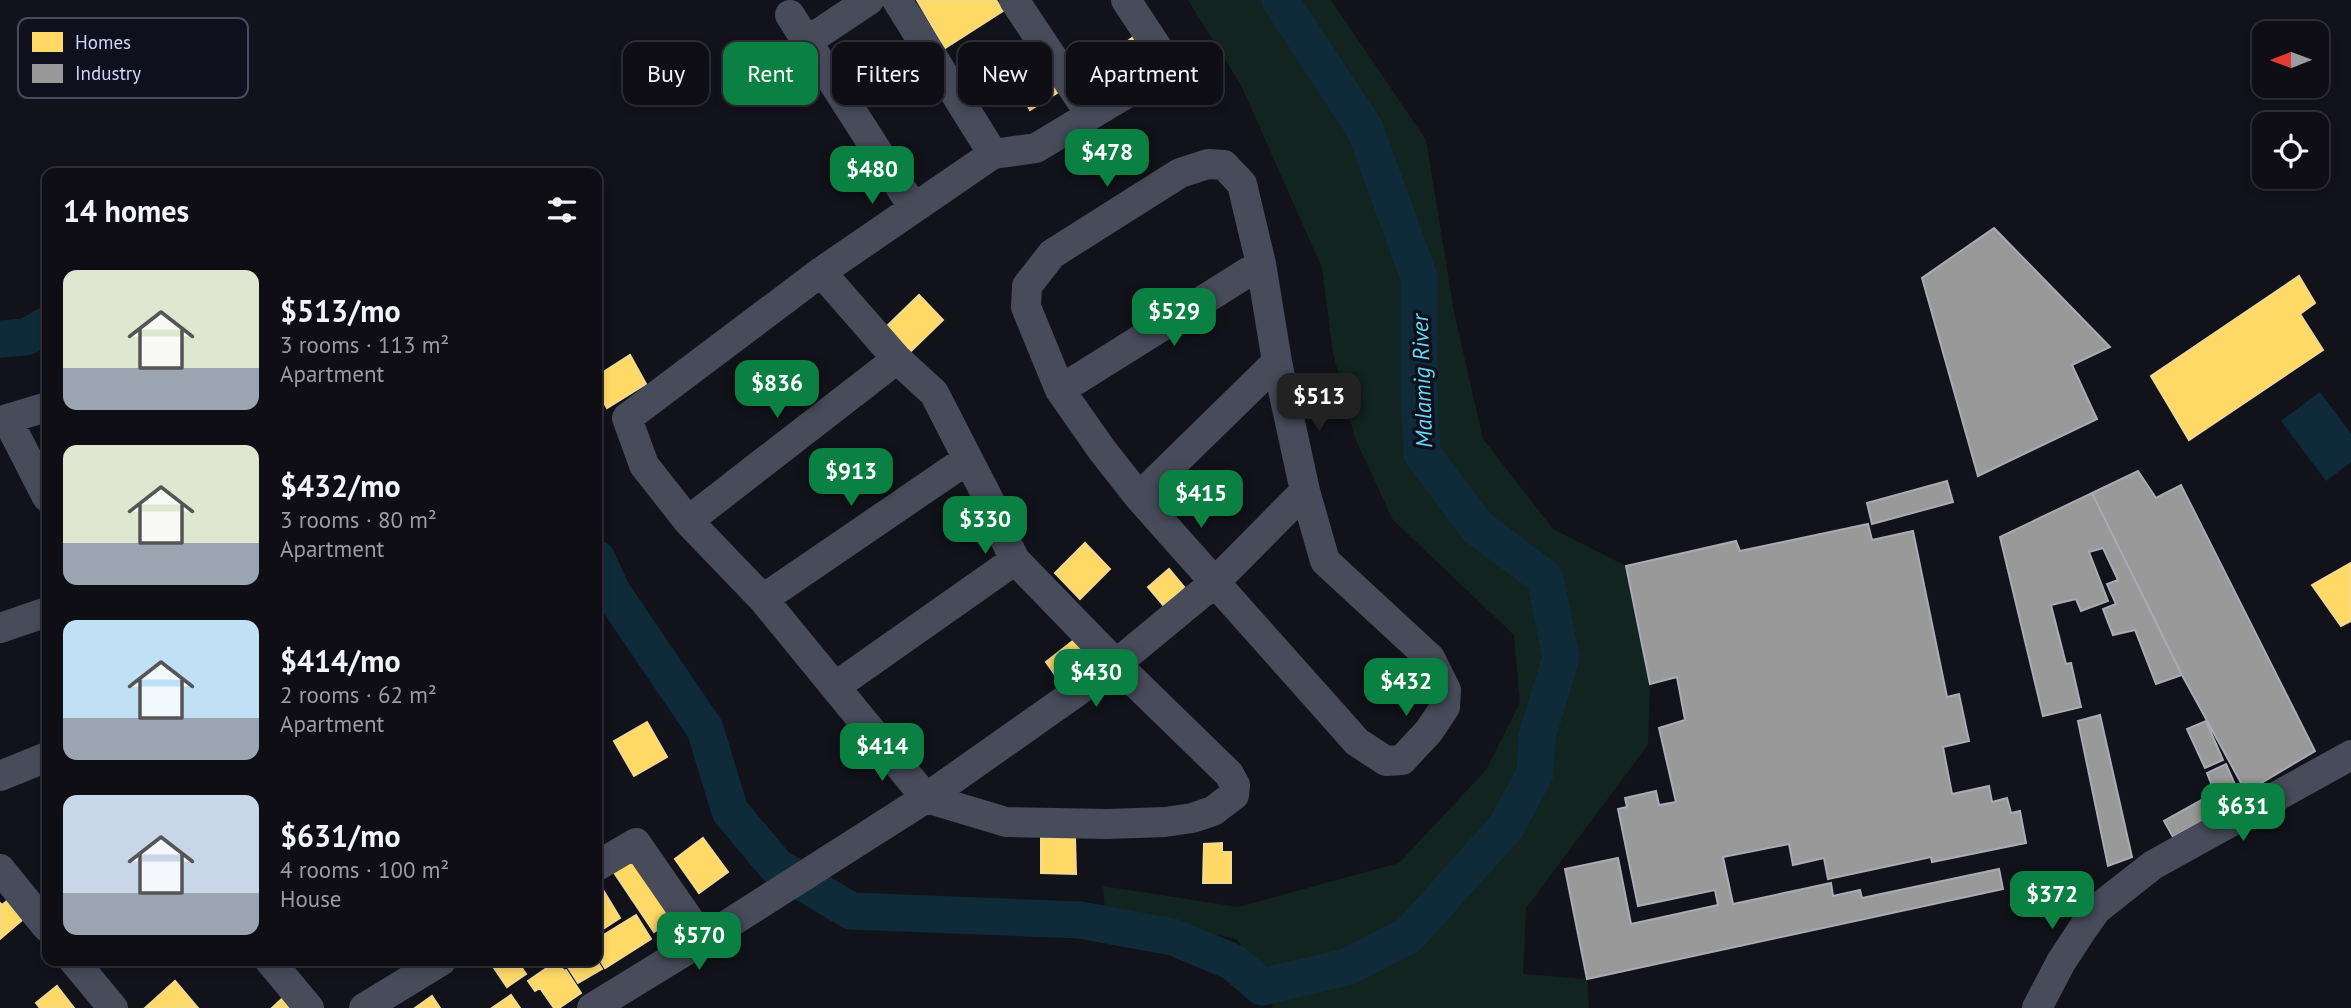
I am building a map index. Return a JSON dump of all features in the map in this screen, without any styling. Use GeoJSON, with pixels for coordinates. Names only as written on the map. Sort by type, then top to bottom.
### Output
{"type":"FeatureCollection","features":[{"type":"Feature","properties":{"kind":"street"},"geometry":{"type":"LineString","coordinates":[[790,15],[806,42],[869,0]]}},
{"type":"Feature","properties":{"kind":"street"},"geometry":{"type":"LineString","coordinates":[[897,0],[993,153]]}},
{"type":"Feature","properties":{"kind":"street"},"geometry":{"type":"LineString","coordinates":[[1014,0],[1090,114]]}},
{"type":"Feature","properties":{"kind":"street"},"geometry":{"type":"LineString","coordinates":[[821,272],[897,359],[934,393],[990,502],[1016,560],[1116,664],[1229,774],[1235,785],[1234,795],[1213,811],[1192,818],[1165,822],[1006,822],[926,797],[763,598],[688,521],[644,465],[627,418],[821,272],[993,153],[1036,148],[1152,78],[1166,61],[1126,0]]}},
{"type":"Feature","properties":{"kind":"street"},"geometry":{"type":"LineString","coordinates":[[818,61],[913,207]]}},
{"type":"Feature","properties":{"kind":"street"},"geometry":{"type":"LineString","coordinates":[[1208,164],[1224,165],[1242,184],[1261,264],[1277,362],[1325,561],[1430,658],[1446,690],[1445,707],[1429,731],[1402,760],[1386,761],[1357,742],[1139,498],[1060,390],[1026,307],[1027,286],[1052,254],[1180,173],[1208,164]]}},
{"type":"Feature","properties":{"kind":"street"},"geometry":{"type":"LineString","coordinates":[[1060,390],[1261,264]]}},
{"type":"Feature","properties":{"kind":"street"},"geometry":{"type":"LineString","coordinates":[[688,521],[897,359]]}},
{"type":"Feature","properties":{"kind":"street"},"geometry":{"type":"LineString","coordinates":[[1139,498],[1277,362]]}},
{"type":"Feature","properties":{"kind":"street"},"geometry":{"type":"LineString","coordinates":[[42,408],[6,419],[42,487]]}},
{"type":"Feature","properties":{"kind":"street"},"geometry":{"type":"LineString","coordinates":[[763,598],[968,459]]}},
{"type":"Feature","properties":{"kind":"street"},"geometry":{"type":"LineString","coordinates":[[592,1008],[926,797],[1116,664],[1214,583],[1306,491]]}},
{"type":"Feature","properties":{"kind":"street"},"geometry":{"type":"LineString","coordinates":[[836,686],[1016,560]]}},
{"type":"Feature","properties":{"kind":"street"},"geometry":{"type":"LineString","coordinates":[[0,628],[42,614]]}},
{"type":"Feature","properties":{"kind":"street"},"geometry":{"type":"LineString","coordinates":[[2037,1008],[2061,962],[2096,910],[2153,865],[2351,755]]}},
{"type":"Feature","properties":{"kind":"street"},"geometry":{"type":"LineString","coordinates":[[0,776],[42,759]]}},
{"type":"Feature","properties":{"kind":"street"},"geometry":{"type":"LineString","coordinates":[[602,863],[636,843],[703,940]]}},
{"type":"Feature","properties":{"kind":"street"},"geometry":{"type":"LineString","coordinates":[[0,869],[42,921]]}},
{"type":"Feature","properties":{"kind":"street"},"geometry":{"type":"LineString","coordinates":[[78,966],[113,1008]]}},
{"type":"Feature","properties":{"kind":"street"},"geometry":{"type":"LineString","coordinates":[[274,966],[309,1008]]}},
{"type":"Feature","properties":{"kind":"street"},"geometry":{"type":"LineString","coordinates":[[364,1008],[433,966]]}},
{"type":"Feature","properties":{"kind":"green space"},"geometry":{"type":"Polygon","coordinates":[[[1188,0],[1331,0],[1426,140],[1454,312],[1483,439],[1553,529],[1626,566],[1650,684],[1648,745],[1526,908],[1523,974],[1587,979],[1589,1008],[1272,1008],[1273,997],[1237,939],[1105,910],[1103,886],[1238,907],[1399,863],[1486,770],[1520,703],[1514,635],[1393,520],[1355,438],[1333,353],[1322,268],[1241,85],[1223,56],[1223,42],[1214,42],[1188,0]]]}},
{"type":"Feature","properties":{"kind":"water"},"geometry":{"type":"Polygon","coordinates":[[[2320,392],[2351,434],[2351,462],[2326,481],[2281,421],[2320,392]]]}},
{"type":"Feature","properties":{"kind":"building: Homes"},"geometry":{"type":"Polygon","coordinates":[[[917,0],[996,0],[1003,11],[945,48],[944,42],[942,42],[917,0]]]}},
{"type":"Feature","properties":{"kind":"building: Homes"},"geometry":{"type":"Polygon","coordinates":[[[1136,35],[1141,42],[1127,42],[1136,35]]]}},
{"type":"Feature","properties":{"kind":"building: Homes"},"geometry":{"type":"Polygon","coordinates":[[[2299,276],[2315,303],[2300,314],[2323,350],[2189,440],[2151,376],[2299,276]]]}},
{"type":"Feature","properties":{"kind":"building: Homes"},"geometry":{"type":"Polygon","coordinates":[[[919,295],[943,320],[911,351],[887,326],[919,295]]]}},
{"type":"Feature","properties":{"kind":"building: Homes"},"geometry":{"type":"Polygon","coordinates":[[[630,355],[646,384],[607,408],[602,399],[602,373],[630,355]]]}},
{"type":"Feature","properties":{"kind":"building: Homes"},"geometry":{"type":"Polygon","coordinates":[[[1085,543],[1110,569],[1080,599],[1055,573],[1085,543]]]}},
{"type":"Feature","properties":{"kind":"building: Homes"},"geometry":{"type":"Polygon","coordinates":[[[2351,563],[2351,621],[2341,626],[2312,585],[2351,563]]]}},
{"type":"Feature","properties":{"kind":"building: Homes"},"geometry":{"type":"Polygon","coordinates":[[[1169,569],[1184,587],[1164,606],[1148,587],[1169,569]]]}},
{"type":"Feature","properties":{"kind":"building: Homes"},"geometry":{"type":"Polygon","coordinates":[[[1078,637],[1095,662],[1063,686],[1046,662],[1078,637]]]}},
{"type":"Feature","properties":{"kind":"building: Homes"},"geometry":{"type":"Polygon","coordinates":[[[647,722],[667,757],[634,776],[614,741],[647,722]]]}},
{"type":"Feature","properties":{"kind":"building: Homes"},"geometry":{"type":"Polygon","coordinates":[[[1075,837],[1076,874],[1041,873],[1041,838],[1075,837]]]}},
{"type":"Feature","properties":{"kind":"building: Homes"},"geometry":{"type":"Polygon","coordinates":[[[703,838],[728,872],[699,893],[675,859],[703,838]]]}},
{"type":"Feature","properties":{"kind":"building: Homes"},"geometry":{"type":"Polygon","coordinates":[[[1222,843],[1222,852],[1231,852],[1231,883],[1203,883],[1204,844],[1222,843]]]}},
{"type":"Feature","properties":{"kind":"building: Homes"},"geometry":{"type":"Polygon","coordinates":[[[639,853],[680,914],[654,932],[613,871],[639,853]]]}},
{"type":"Feature","properties":{"kind":"building: Homes"},"geometry":{"type":"Polygon","coordinates":[[[602,888],[620,918],[602,930],[602,888]]]}},
{"type":"Feature","properties":{"kind":"building: Homes"},"geometry":{"type":"Polygon","coordinates":[[[7,901],[22,920],[0,939],[0,903],[2,905],[7,901]]]}},
{"type":"Feature","properties":{"kind":"building: Homes"},"geometry":{"type":"Polygon","coordinates":[[[636,915],[651,939],[605,968],[602,963],[602,936],[636,915]]]}},
{"type":"Feature","properties":{"kind":"building: Homes"},"geometry":{"type":"Polygon","coordinates":[[[493,966],[520,966],[526,974],[507,987],[493,966]]]}},
{"type":"Feature","properties":{"kind":"building: Homes"},"geometry":{"type":"Polygon","coordinates":[[[550,966],[560,966],[581,993],[559,1008],[554,1008],[540,988],[535,991],[528,981],[550,966]]]}},
{"type":"Feature","properties":{"kind":"building: Homes"},"geometry":{"type":"Polygon","coordinates":[[[567,966],[600,966],[602,969],[578,983],[567,966]]]}},
{"type":"Feature","properties":{"kind":"building: Homes"},"geometry":{"type":"Polygon","coordinates":[[[175,981],[198,1008],[145,1008],[175,981]]]}},
{"type":"Feature","properties":{"kind":"building: Homes"},"geometry":{"type":"Polygon","coordinates":[[[57,986],[74,1008],[40,1008],[36,1003],[57,986]]]}},
{"type":"Feature","properties":{"kind":"building: Homes"},"geometry":{"type":"Polygon","coordinates":[[[286,995],[297,1008],[272,1008],[286,995]]]}},
{"type":"Feature","properties":{"kind":"building: Homes"},"geometry":{"type":"Polygon","coordinates":[[[511,995],[520,1008],[492,1008],[511,995]]]}},
{"type":"Feature","properties":{"kind":"building: Homes"},"geometry":{"type":"Polygon","coordinates":[[[432,996],[440,1008],[415,1008],[432,996]]]}},
{"type":"Feature","properties":{"kind":"building: Industry"},"geometry":{"type":"Polygon","coordinates":[[[1994,228],[2110,347],[2072,365],[2097,419],[1978,476],[1922,278],[1994,228]]]}},
{"type":"Feature","properties":{"kind":"building: Industry"},"geometry":{"type":"Polygon","coordinates":[[[2138,471],[2156,498],[2181,485],[2315,751],[2246,792],[2182,675],[2092,493],[2138,471]]]}},
{"type":"Feature","properties":{"kind":"building: Industry"},"geometry":{"type":"Polygon","coordinates":[[[1947,481],[1953,502],[1872,524],[1867,503],[1947,481]]]}},
{"type":"Feature","properties":{"kind":"building: Industry"},"geometry":{"type":"Polygon","coordinates":[[[2092,493],[2182,675],[2156,684],[2135,630],[2113,635],[2103,609],[2116,604],[2107,584],[2118,580],[2103,548],[2089,552],[2108,601],[2081,611],[2076,599],[2051,605],[2066,664],[2071,663],[2081,707],[2043,716],[2000,537],[2092,493]]]}},
{"type":"Feature","properties":{"kind":"building: Industry"},"geometry":{"type":"Polygon","coordinates":[[[1868,524],[1872,540],[1913,531],[1947,697],[1959,694],[1969,741],[1943,747],[1952,794],[1989,786],[1992,802],[2007,798],[2011,813],[2020,811],[2026,843],[1932,862],[1931,857],[1828,879],[1824,858],[1793,865],[1789,844],[1723,857],[1733,904],[1831,883],[1833,896],[1860,890],[1862,898],[1999,869],[2003,889],[1587,979],[1565,869],[1618,858],[1631,924],[1718,905],[1715,890],[1638,906],[1618,809],[1627,807],[1625,798],[1656,791],[1659,805],[1676,802],[1659,728],[1685,720],[1677,677],[1650,684],[1626,566],[1736,541],[1740,551],[1868,524]]]}},
{"type":"Feature","properties":{"kind":"building: Industry"},"geometry":{"type":"Polygon","coordinates":[[[2100,715],[2132,857],[2108,866],[2078,721],[2100,715]]]}},
{"type":"Feature","properties":{"kind":"building: Industry"},"geometry":{"type":"Polygon","coordinates":[[[2206,721],[2223,760],[2205,768],[2187,729],[2206,721]]]}},
{"type":"Feature","properties":{"kind":"building: Industry"},"geometry":{"type":"Polygon","coordinates":[[[2226,764],[2236,787],[2216,796],[2207,773],[2226,764]]]}},
{"type":"Feature","properties":{"kind":"building: Industry"},"geometry":{"type":"Polygon","coordinates":[[[2212,794],[2221,811],[2173,837],[2164,821],[2212,794]]]}},
{"type":"Feature","properties":{"kind":"waterway","name":"Malamig River"},"geometry":{"type":"LineString","coordinates":[[1262,987],[1347,967],[1409,935],[1506,827],[1535,773],[1537,736],[1561,658],[1545,578],[1477,527],[1422,454],[1419,277],[1365,129],[1280,0]]}},
{"type":"Feature","properties":{"kind":"waterway"},"geometry":{"type":"LineString","coordinates":[[0,339],[26,337],[42,328]]}},
{"type":"Feature","properties":{"kind":"waterway"},"geometry":{"type":"LineString","coordinates":[[602,570],[612,592],[705,729],[730,811],[777,867],[851,911],[1080,920],[1173,937],[1233,962],[1262,987]]}}]}
